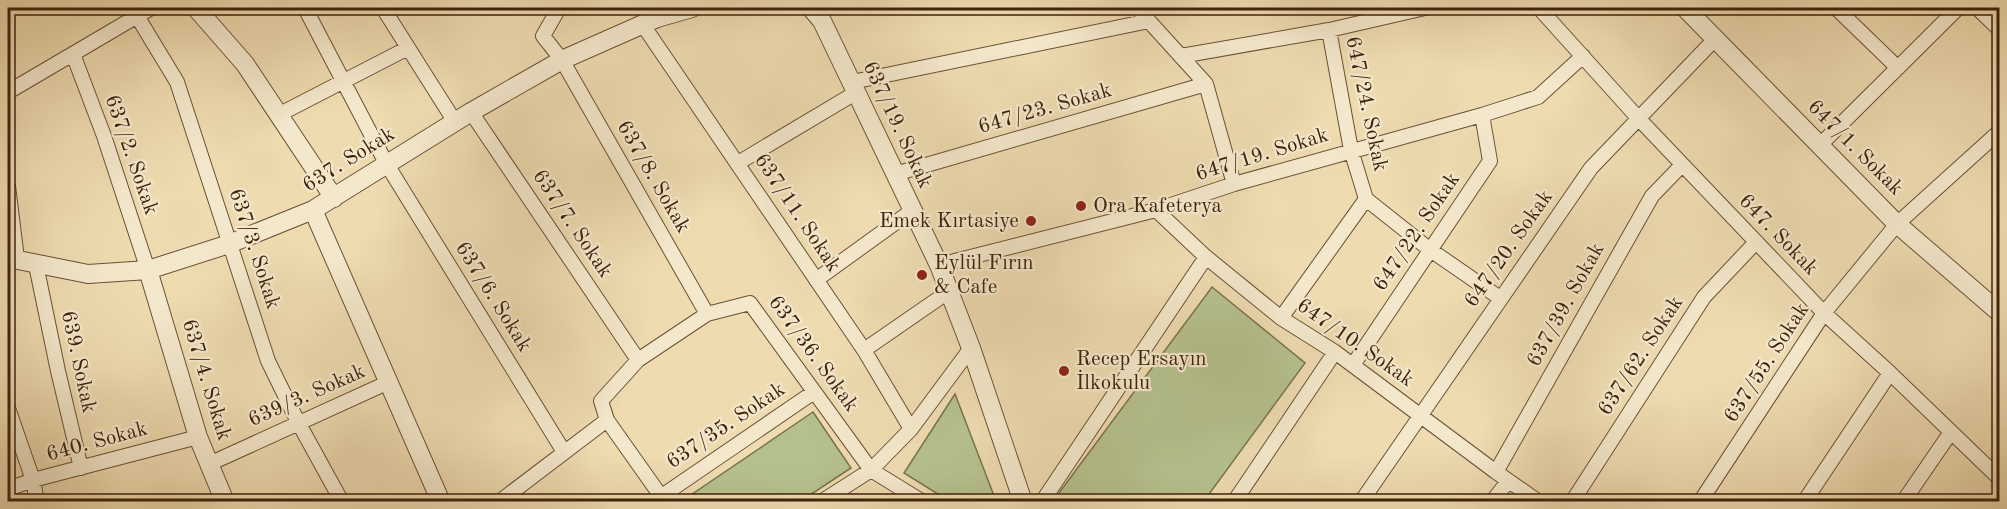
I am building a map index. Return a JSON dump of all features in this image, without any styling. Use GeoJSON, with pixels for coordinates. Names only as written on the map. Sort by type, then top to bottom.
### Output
{"type":"FeatureCollection","features":[{"type":"Feature","properties":{"kind":"street"},"geometry":{"type":"LineString","coordinates":[[8,92],[73,54],[135,12],[151,8]]}},
{"type":"Feature","properties":{"kind":"street"},"geometry":{"type":"LineString","coordinates":[[196,8],[245,64],[334,198]]}},
{"type":"Feature","properties":{"kind":"street","name":"637/6. Sokak"},"geometry":{"type":"LineString","coordinates":[[305,8],[386,163],[564,452]]}},
{"type":"Feature","properties":{"kind":"street"},"geometry":{"type":"LineString","coordinates":[[383,8],[455,122]]}},
{"type":"Feature","properties":{"kind":"street","name":"637/8. Sokak"},"geometry":{"type":"LineString","coordinates":[[559,8],[543,36],[562,60],[707,314]]}},
{"type":"Feature","properties":{"kind":"street","name":"637. Sokak"},"geometry":{"type":"LineString","coordinates":[[12,259],[88,274],[148,270],[229,244],[313,210],[386,163],[562,60],[654,17],[693,8]]}},
{"type":"Feature","properties":{"kind":"street","name":"637/19. Sokak"},"geometry":{"type":"LineString","coordinates":[[811,8],[822,21],[939,265],[971,348],[1023,501]]}},
{"type":"Feature","properties":{"kind":"street"},"geometry":{"type":"LineString","coordinates":[[1137,8],[1206,84],[1234,184]]}},
{"type":"Feature","properties":{"kind":"street"},"geometry":{"type":"LineString","coordinates":[[1181,56],[1329,30],[1425,8]]}},
{"type":"Feature","properties":{"kind":"street","name":"647. Sokak"},"geometry":{"type":"LineString","coordinates":[[1539,8],[1639,119],[1824,313],[2000,479]]}},
{"type":"Feature","properties":{"kind":"street","name":"647/1. Sokak"},"geometry":{"type":"LineString","coordinates":[[1685,8],[1897,224],[2000,313]]}},
{"type":"Feature","properties":{"kind":"street"},"geometry":{"type":"LineString","coordinates":[[1836,8],[1898,68]]}},
{"type":"Feature","properties":{"kind":"street"},"geometry":{"type":"LineString","coordinates":[[1820,145],[1958,8]]}},
{"type":"Feature","properties":{"kind":"street"},"geometry":{"type":"LineString","coordinates":[[1977,8],[2000,30]]}},
{"type":"Feature","properties":{"kind":"street","name":"637/3. Sokak"},"geometry":{"type":"LineString","coordinates":[[135,12],[177,82],[268,361],[298,422],[342,501]]}},
{"type":"Feature","properties":{"kind":"street","name":"637/11. Sokak"},"geometry":{"type":"LineString","coordinates":[[654,17],[738,163],[864,350],[911,429]]}},
{"type":"Feature","properties":{"kind":"street"},"geometry":{"type":"LineString","coordinates":[[738,163],[854,87],[1149,21]]}},
{"type":"Feature","properties":{"kind":"street","name":"647/24. Sokak"},"geometry":{"type":"LineString","coordinates":[[1329,30],[1351,150],[1366,200],[1429,249],[1500,298]]}},
{"type":"Feature","properties":{"kind":"street","name":"647/20. Sokak"},"geometry":{"type":"LineString","coordinates":[[1361,501],[1590,168],[1715,39]]}},
{"type":"Feature","properties":{"kind":"street"},"geometry":{"type":"LineString","coordinates":[[278,115],[408,48]]}},
{"type":"Feature","properties":{"kind":"street","name":"637/2. Sokak"},"geometry":{"type":"LineString","coordinates":[[73,54],[104,136],[148,270]]}},
{"type":"Feature","properties":{"kind":"street","name":"647/19. Sokak"},"geometry":{"type":"LineString","coordinates":[[939,265],[1155,210],[1351,150],[1482,116],[1538,97],[1583,56]]}},
{"type":"Feature","properties":{"kind":"street","name":"647/23. Sokak"},"geometry":{"type":"LineString","coordinates":[[896,174],[1206,84]]}},
{"type":"Feature","properties":{"kind":"street","name":"637/7. Sokak"},"geometry":{"type":"LineString","coordinates":[[471,112],[638,360]]}},
{"type":"Feature","properties":{"kind":"street","name":"647/22. Sokak"},"geometry":{"type":"LineString","coordinates":[[1353,365],[1490,161],[1482,116]]}},
{"type":"Feature","properties":{"kind":"street","name":"637/55. Sokak"},"geometry":{"type":"LineString","coordinates":[[1700,501],[1824,313],[1897,224],[2000,131]]}},
{"type":"Feature","properties":{"kind":"street","name":"637/39. Sokak"},"geometry":{"type":"LineString","coordinates":[[1496,472],[1652,196],[1682,165]]}},
{"type":"Feature","properties":{"kind":"street"},"geometry":{"type":"LineString","coordinates":[[8,186],[12,259]]}},
{"type":"Feature","properties":{"kind":"street"},"geometry":{"type":"LineString","coordinates":[[1281,318],[1366,200]]}},
{"type":"Feature","properties":{"kind":"street"},"geometry":{"type":"LineString","coordinates":[[313,210],[441,501]]}},
{"type":"Feature","properties":{"kind":"street"},"geometry":{"type":"LineString","coordinates":[[816,280],[912,210]]}},
{"type":"Feature","properties":{"kind":"street","name":"647/10. Sokak"},"geometry":{"type":"LineString","coordinates":[[1155,210],[1206,257],[1281,318],[1335,352],[1508,481],[1539,501]]}},
{"type":"Feature","properties":{"kind":"street","name":"637/62. Sokak"},"geometry":{"type":"LineString","coordinates":[[1572,501],[1704,297],[1756,242]]}},
{"type":"Feature","properties":{"kind":"street"},"geometry":{"type":"LineString","coordinates":[[1042,501],[1206,257]]}},
{"type":"Feature","properties":{"kind":"street","name":"639. Sokak"},"geometry":{"type":"LineString","coordinates":[[36,265],[81,468]]}},
{"type":"Feature","properties":{"kind":"street","name":"637/4. Sokak"},"geometry":{"type":"LineString","coordinates":[[148,270],[198,437],[225,501]]}},
{"type":"Feature","properties":{"kind":"street"},"geometry":{"type":"LineString","coordinates":[[864,350],[948,292]]}},
{"type":"Feature","properties":{"kind":"street","name":"637/36. Sokak"},"geometry":{"type":"LineString","coordinates":[[607,420],[602,401],[638,360],[707,314],[750,303],[871,470]]}},
{"type":"Feature","properties":{"kind":"street"},"geometry":{"type":"LineString","coordinates":[[821,501],[871,470],[911,429],[971,348]]}},
{"type":"Feature","properties":{"kind":"street"},"geometry":{"type":"LineString","coordinates":[[1234,501],[1335,352]]}},
{"type":"Feature","properties":{"kind":"street"},"geometry":{"type":"LineString","coordinates":[[1804,501],[1890,373]]}},
{"type":"Feature","properties":{"kind":"street","name":"639/3. Sokak"},"geometry":{"type":"LineString","coordinates":[[209,464],[389,382]]}},
{"type":"Feature","properties":{"kind":"street","name":"637/35. Sokak"},"geometry":{"type":"LineString","coordinates":[[607,420],[660,499],[814,392]]}},
{"type":"Feature","properties":{"kind":"street"},"geometry":{"type":"LineString","coordinates":[[8,408],[33,480],[37,501]]}},
{"type":"Feature","properties":{"kind":"street"},"geometry":{"type":"LineString","coordinates":[[499,501],[607,420]]}},
{"type":"Feature","properties":{"kind":"street"},"geometry":{"type":"LineString","coordinates":[[1903,501],[1951,432]]}},
{"type":"Feature","properties":{"kind":"street","name":"640. Sokak"},"geometry":{"type":"LineString","coordinates":[[8,489],[33,480],[198,437]]}},
{"type":"Feature","properties":{"kind":"street"},"geometry":{"type":"LineString","coordinates":[[871,470],[923,501]]}},
{"type":"Feature","properties":{"kind":"street"},"geometry":{"type":"LineString","coordinates":[[1492,501],[1508,481]]}},
{"type":"Feature","properties":{"kind":"green space"},"geometry":{"type":"Polygon","coordinates":[[[1212,287],[1305,363],[1204,501],[1056,501],[1056,497],[1212,287]]]}},
{"type":"Feature","properties":{"kind":"green space"},"geometry":{"type":"Polygon","coordinates":[[[955,394],[996,501],[949,501],[904,473],[955,394]]]}},
{"type":"Feature","properties":{"kind":"green space"},"geometry":{"type":"Polygon","coordinates":[[[813,412],[851,468],[801,501],[682,501],[813,412]]]}},
{"type":"Feature","properties":{"kind":"place","name":"Ora Kafeterya"},"geometry":{"type":"Point","coordinates":[1081,206]}},
{"type":"Feature","properties":{"kind":"place","name":"Emek Kırtasiye"},"geometry":{"type":"Point","coordinates":[1031,221]}},
{"type":"Feature","properties":{"kind":"place","name":"Eylül Fırın & Cafe"},"geometry":{"type":"Point","coordinates":[922,275]}},
{"type":"Feature","properties":{"kind":"place","name":"Recep Ersayın İlkokulu"},"geometry":{"type":"Point","coordinates":[1064,371]}}]}
